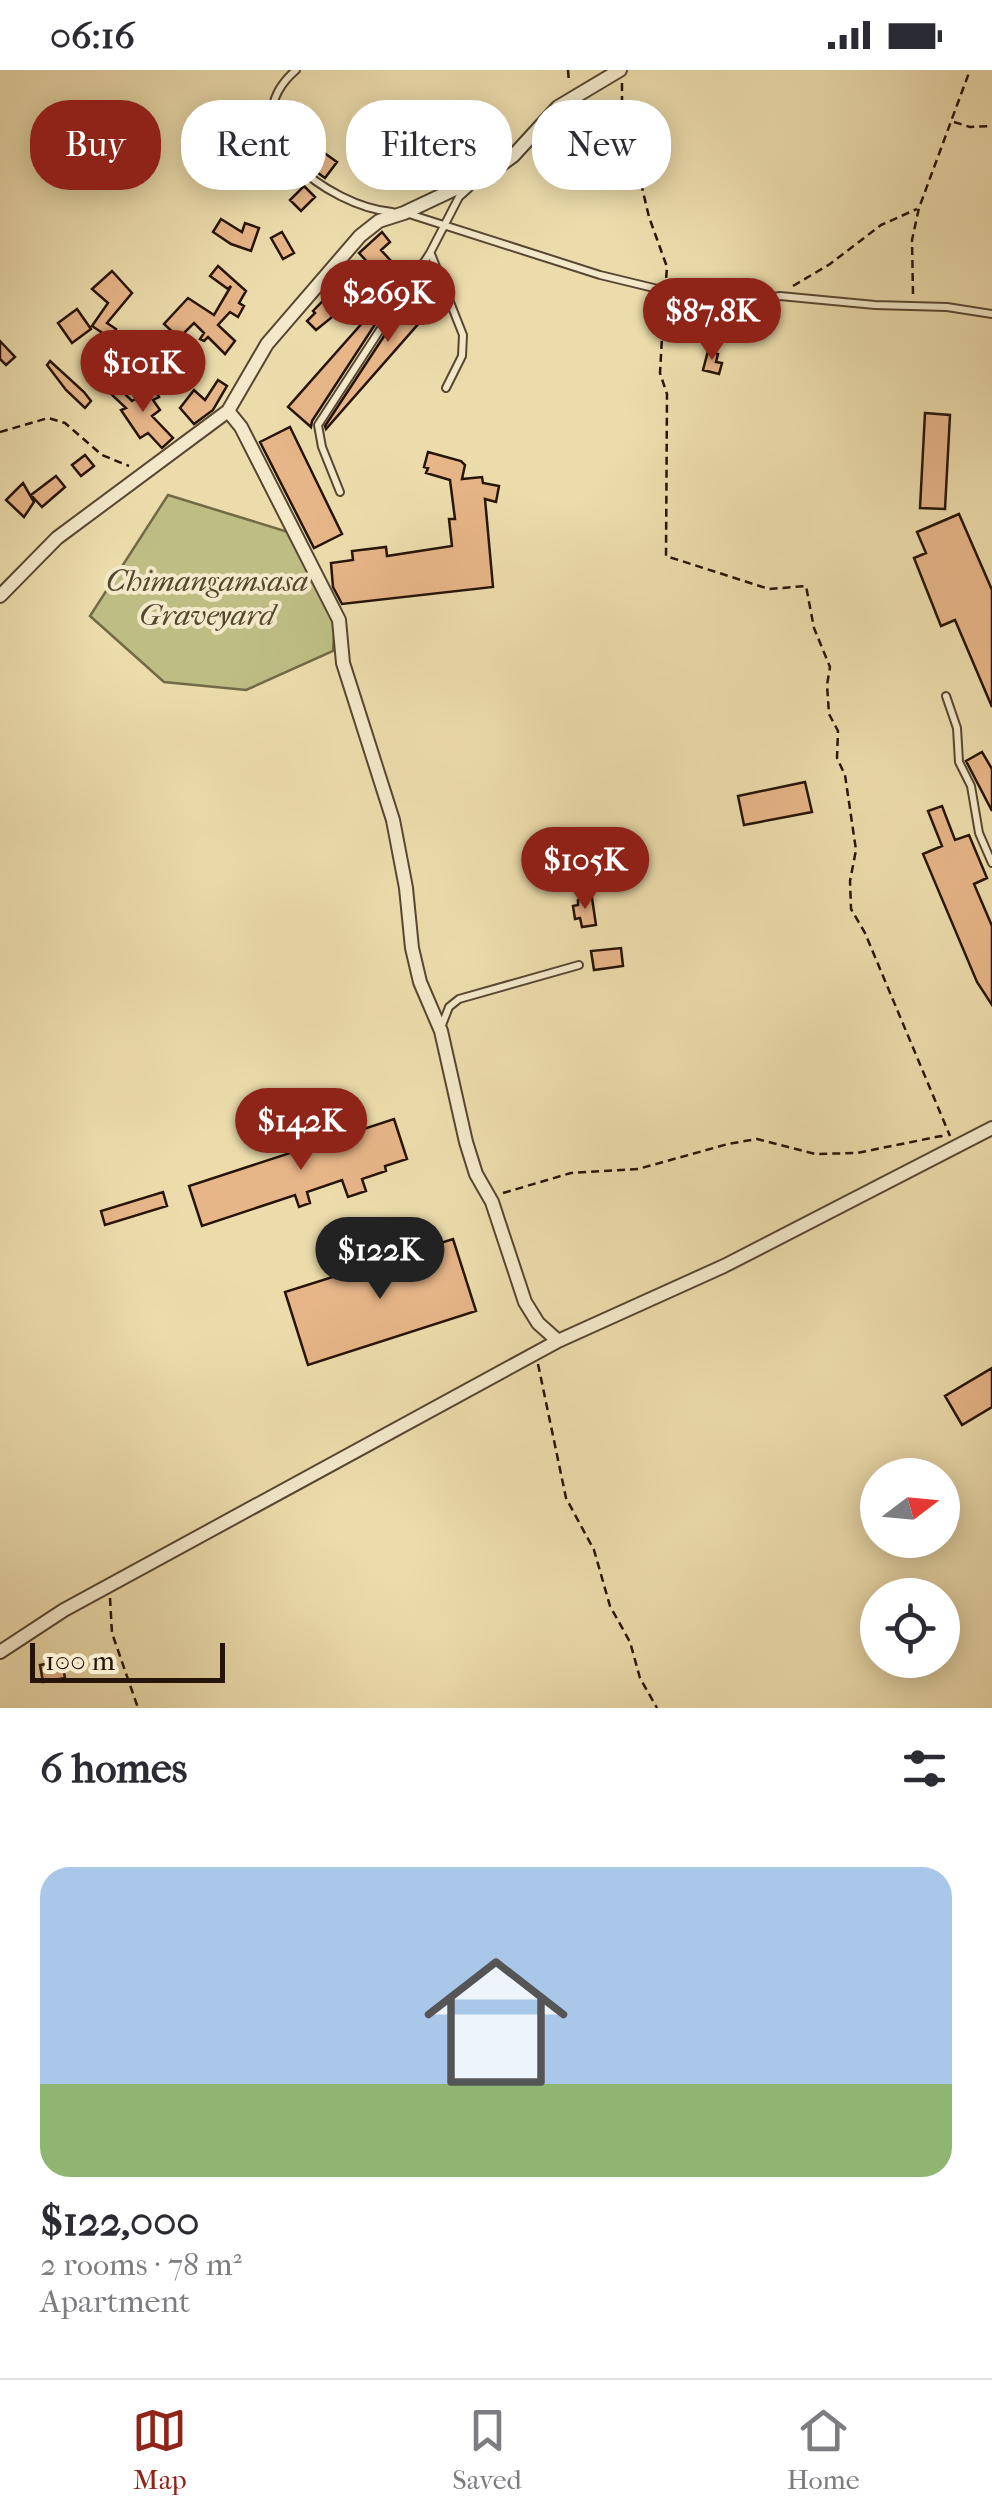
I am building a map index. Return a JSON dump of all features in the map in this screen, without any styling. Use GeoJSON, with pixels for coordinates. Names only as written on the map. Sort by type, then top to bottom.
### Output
{"type":"FeatureCollection","features":[{"type":"Feature","properties":{"kind":"street"},"geometry":{"type":"LineString","coordinates":[[512,156],[558,107],[622,70]]}},
{"type":"Feature","properties":{"kind":"street"},"geometry":{"type":"LineString","coordinates":[[0,596],[57,538],[228,411],[267,344],[330,268],[379,221],[456,190]]}},
{"type":"Feature","properties":{"kind":"street"},"geometry":{"type":"LineString","coordinates":[[228,411],[241,427],[339,620],[344,663],[393,820],[416,965],[441,1031],[466,1142],[492,1202],[525,1302],[538,1323],[558,1341]]}},
{"type":"Feature","properties":{"kind":"street"},"geometry":{"type":"LineString","coordinates":[[0,1652],[107,1586],[535,1353],[724,1266],[992,1128]]}},
{"type":"Feature","properties":{"kind":"lane"},"geometry":{"type":"LineString","coordinates":[[296,70],[285,80],[274,102],[276,138],[309,179],[344,200],[379,212],[422,217],[665,292],[736,302],[780,296],[992,314]]}},
{"type":"Feature","properties":{"kind":"lane"},"geometry":{"type":"LineString","coordinates":[[340,492],[322,447],[318,425],[466,190]]}},
{"type":"Feature","properties":{"kind":"lane"},"geometry":{"type":"LineString","coordinates":[[430,253],[463,335],[462,356],[446,388]]}},
{"type":"Feature","properties":{"kind":"lane"},"geometry":{"type":"LineString","coordinates":[[946,696],[956,728],[959,762],[971,786],[979,833],[992,863]]}},
{"type":"Feature","properties":{"kind":"lane"},"geometry":{"type":"LineString","coordinates":[[441,1031],[443,1017],[459,998],[579,965]]}},
{"type":"Feature","properties":{"kind":"path"},"geometry":{"type":"LineString","coordinates":[[622,70],[622,131],[636,162],[648,217],[667,267],[660,373],[667,394],[666,556],[769,590],[806,586],[814,628],[830,667],[826,685],[829,714],[838,731],[837,758],[845,775],[856,850],[850,881],[851,908],[954,1146]]}},
{"type":"Feature","properties":{"kind":"path"},"geometry":{"type":"LineString","coordinates":[[913,306],[912,240],[919,208],[970,70]]}},
{"type":"Feature","properties":{"kind":"path"},"geometry":{"type":"LineString","coordinates":[[953,122],[970,127],[992,126]]}},
{"type":"Feature","properties":{"kind":"path"},"geometry":{"type":"LineString","coordinates":[[780,296],[881,225],[919,208]]}},
{"type":"Feature","properties":{"kind":"path"},"geometry":{"type":"LineString","coordinates":[[0,432],[48,418],[65,423],[102,455],[126,466],[150,470]]}},
{"type":"Feature","properties":{"kind":"path"},"geometry":{"type":"LineString","coordinates":[[483,1188],[500,1194],[571,1173],[638,1169],[756,1139],[814,1154],[857,1153],[940,1136],[954,1146]]}},
{"type":"Feature","properties":{"kind":"path"},"geometry":{"type":"LineString","coordinates":[[535,1353],[566,1498],[594,1550],[610,1606],[630,1642],[640,1678],[658,1708]]}},
{"type":"Feature","properties":{"kind":"path"},"geometry":{"type":"LineString","coordinates":[[107,1586],[112,1633],[138,1708]]}},
{"type":"Feature","properties":{"kind":"green space","name":"Chimangamsasa Graveyard"},"geometry":{"type":"Polygon","coordinates":[[[168,495],[288,532],[335,623],[333,651],[246,690],[164,682],[90,616],[168,495]]]}},
{"type":"Feature","properties":{"kind":"building"},"geometry":{"type":"Polygon","coordinates":[[[326,154],[337,162],[326,177],[326,154]]]}},
{"type":"Feature","properties":{"kind":"building"},"geometry":{"type":"Polygon","coordinates":[[[300,190],[308,190],[315,197],[301,211],[290,200],[300,190]]]}},
{"type":"Feature","properties":{"kind":"building"},"geometry":{"type":"Polygon","coordinates":[[[221,219],[242,232],[245,223],[259,228],[251,251],[213,232],[221,219]]]}},
{"type":"Feature","properties":{"kind":"building"},"geometry":{"type":"Polygon","coordinates":[[[282,232],[294,253],[283,259],[271,238],[282,232]]]}},
{"type":"Feature","properties":{"kind":"building"},"geometry":{"type":"Polygon","coordinates":[[[382,232],[390,242],[381,250],[391,261],[365,286],[359,279],[331,318],[316,330],[307,321],[313,311],[355,268],[362,274],[371,266],[359,253],[382,232]]]}},
{"type":"Feature","properties":{"kind":"building"},"geometry":{"type":"Polygon","coordinates":[[[218,266],[246,291],[239,303],[244,306],[238,317],[230,312],[218,325],[235,341],[225,354],[208,337],[200,339],[204,333],[194,323],[179,338],[164,324],[188,298],[214,315],[231,286],[228,289],[210,276],[218,266]]]}},
{"type":"Feature","properties":{"kind":"building"},"geometry":{"type":"Polygon","coordinates":[[[112,271],[132,293],[107,323],[116,329],[110,338],[92,326],[108,303],[92,289],[112,271]]]}},
{"type":"Feature","properties":{"kind":"building"},"geometry":{"type":"Polygon","coordinates":[[[404,280],[311,427],[288,407],[404,280]]]}},
{"type":"Feature","properties":{"kind":"building"},"geometry":{"type":"Polygon","coordinates":[[[415,289],[434,306],[326,429],[325,426],[415,289]]]}},
{"type":"Feature","properties":{"kind":"building"},"geometry":{"type":"Polygon","coordinates":[[[77,309],[91,329],[72,343],[58,323],[77,309]]]}},
{"type":"Feature","properties":{"kind":"building"},"geometry":{"type":"Polygon","coordinates":[[[0,341],[15,357],[6,365],[0,359],[0,341]]]}},
{"type":"Feature","properties":{"kind":"building"},"geometry":{"type":"Polygon","coordinates":[[[708,351],[718,354],[716,362],[722,363],[719,374],[703,370],[708,351]]]}},
{"type":"Feature","properties":{"kind":"building"},"geometry":{"type":"Polygon","coordinates":[[[50,361],[91,401],[85,408],[47,365],[50,361]]]}},
{"type":"Feature","properties":{"kind":"building"},"geometry":{"type":"Polygon","coordinates":[[[218,380],[227,386],[213,410],[194,424],[180,408],[194,390],[205,400],[218,380]]]}},
{"type":"Feature","properties":{"kind":"building"},"geometry":{"type":"Polygon","coordinates":[[[117,386],[132,401],[153,388],[159,397],[153,400],[160,410],[152,416],[173,438],[162,448],[148,433],[140,438],[121,410],[126,408],[110,393],[117,386]]]}},
{"type":"Feature","properties":{"kind":"building"},"geometry":{"type":"Polygon","coordinates":[[[925,413],[950,415],[945,509],[920,508],[925,413]]]}},
{"type":"Feature","properties":{"kind":"building"},"geometry":{"type":"Polygon","coordinates":[[[290,427],[342,534],[314,548],[260,442],[290,427]]]}},
{"type":"Feature","properties":{"kind":"building"},"geometry":{"type":"Polygon","coordinates":[[[428,452],[461,461],[465,465],[462,479],[482,477],[483,483],[499,486],[496,502],[485,499],[493,587],[342,604],[333,587],[331,563],[353,560],[352,551],[386,547],[387,556],[452,546],[449,519],[455,519],[450,480],[426,473],[428,452]]]}},
{"type":"Feature","properties":{"kind":"building"},"geometry":{"type":"Polygon","coordinates":[[[85,455],[94,466],[81,476],[72,465],[85,455]]]}},
{"type":"Feature","properties":{"kind":"building"},"geometry":{"type":"Polygon","coordinates":[[[56,476],[65,487],[42,507],[31,495],[56,476]]]}},
{"type":"Feature","properties":{"kind":"building"},"geometry":{"type":"Polygon","coordinates":[[[23,483],[34,502],[24,517],[6,500],[23,483]]]}},
{"type":"Feature","properties":{"kind":"building"},"geometry":{"type":"Polygon","coordinates":[[[959,514],[992,590],[992,707],[955,620],[941,626],[914,558],[926,553],[917,532],[959,514]]]}},
{"type":"Feature","properties":{"kind":"building"},"geometry":{"type":"Polygon","coordinates":[[[982,752],[992,769],[992,811],[966,761],[982,752]]]}},
{"type":"Feature","properties":{"kind":"building"},"geometry":{"type":"Polygon","coordinates":[[[805,782],[812,812],[744,825],[738,796],[805,782]]]}},
{"type":"Feature","properties":{"kind":"building"},"geometry":{"type":"Polygon","coordinates":[[[942,806],[955,840],[969,835],[987,878],[974,884],[992,926],[992,1005],[977,982],[923,854],[942,846],[928,811],[942,806]]]}},
{"type":"Feature","properties":{"kind":"building"},"geometry":{"type":"Polygon","coordinates":[[[592,898],[596,925],[582,927],[580,918],[575,919],[573,906],[578,905],[578,900],[592,898]]]}},
{"type":"Feature","properties":{"kind":"building"},"geometry":{"type":"Polygon","coordinates":[[[621,948],[623,966],[594,970],[591,951],[621,948]]]}},
{"type":"Feature","properties":{"kind":"building"},"geometry":{"type":"Polygon","coordinates":[[[394,1119],[407,1159],[362,1179],[366,1191],[348,1197],[342,1180],[307,1192],[310,1203],[299,1207],[295,1195],[202,1226],[189,1186],[394,1119]]]}},
{"type":"Feature","properties":{"kind":"building"},"geometry":{"type":"Polygon","coordinates":[[[163,1192],[167,1206],[105,1225],[101,1211],[163,1192]]]}},
{"type":"Feature","properties":{"kind":"building"},"geometry":{"type":"Polygon","coordinates":[[[453,1239],[476,1311],[308,1365],[285,1292],[453,1239]]]}},
{"type":"Feature","properties":{"kind":"building"},"geometry":{"type":"Polygon","coordinates":[[[992,1368],[992,1407],[962,1425],[945,1396],[992,1368]]]}},
{"type":"Feature","properties":{"kind":"building"},"geometry":{"type":"Polygon","coordinates":[[[62,1661],[65,1678],[43,1682],[40,1665],[62,1661]]]}}]}
